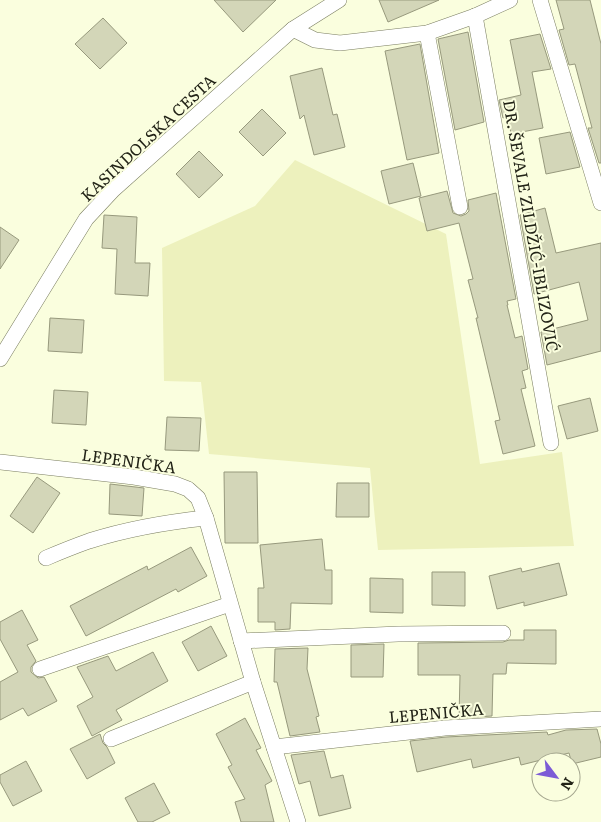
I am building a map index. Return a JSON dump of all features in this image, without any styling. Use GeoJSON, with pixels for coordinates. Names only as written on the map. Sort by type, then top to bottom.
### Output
{"type":"FeatureCollection","features":[{"type":"Feature","properties":{"kind":"street","name":"KASINDOLSKA CESTA"},"geometry":{"type":"LineString","coordinates":[[0,359],[86,218],[113,190],[293,29],[339,0]]}},
{"type":"Feature","properties":{"kind":"street"},"geometry":{"type":"LineString","coordinates":[[293,29],[315,40],[340,43],[427,33],[475,16],[510,0]]}},
{"type":"Feature","properties":{"kind":"street"},"geometry":{"type":"LineString","coordinates":[[540,0],[601,202]]}},
{"type":"Feature","properties":{"kind":"street","name":"DR. ŠEVALE ZILDŽIĆ-IBLIZOVIĆ"},"geometry":{"type":"LineString","coordinates":[[475,16],[551,443]]}},
{"type":"Feature","properties":{"kind":"street"},"geometry":{"type":"LineString","coordinates":[[427,33],[460,207]]}},
{"type":"Feature","properties":{"kind":"street","name":"LEPENIČKA"},"geometry":{"type":"LineString","coordinates":[[0,462],[134,477],[174,484],[188,490],[198,498],[206,518],[253,682],[298,822]]}},
{"type":"Feature","properties":{"kind":"street"},"geometry":{"type":"LineString","coordinates":[[46,558],[88,541],[136,529],[176,521],[206,518]]}},
{"type":"Feature","properties":{"kind":"street"},"geometry":{"type":"LineString","coordinates":[[40,670],[230,604]]}},
{"type":"Feature","properties":{"kind":"street"},"geometry":{"type":"LineString","coordinates":[[241,641],[398,634],[504,633]]}},
{"type":"Feature","properties":{"kind":"street"},"geometry":{"type":"LineString","coordinates":[[111,739],[253,682]]}},
{"type":"Feature","properties":{"kind":"street","name":"LEPENIČKA"},"geometry":{"type":"LineString","coordinates":[[274,747],[445,728],[601,719]]}},
{"type":"Feature","properties":{"kind":"green space"},"geometry":{"type":"Polygon","coordinates":[[[295,160],[446,234],[480,464],[562,452],[574,546],[378,550],[370,468],[209,454],[201,382],[164,381],[162,248],[255,206],[295,160]]]}},
{"type":"Feature","properties":{"kind":"building"},"geometry":{"type":"Polygon","coordinates":[[[214,0],[276,0],[243,32],[214,0]]]}},
{"type":"Feature","properties":{"kind":"building"},"geometry":{"type":"Polygon","coordinates":[[[379,0],[439,0],[388,22],[379,0]]]}},
{"type":"Feature","properties":{"kind":"building"},"geometry":{"type":"Polygon","coordinates":[[[556,0],[590,0],[601,44],[601,163],[599,163],[588,128],[592,128],[575,64],[569,65],[559,30],[564,29],[556,0]]]}},
{"type":"Feature","properties":{"kind":"building"},"geometry":{"type":"Polygon","coordinates":[[[103,18],[127,43],[100,69],[75,44],[103,18]]]}},
{"type":"Feature","properties":{"kind":"building"},"geometry":{"type":"Polygon","coordinates":[[[468,32],[484,122],[455,130],[438,39],[468,32]]]}},
{"type":"Feature","properties":{"kind":"building"},"geometry":{"type":"Polygon","coordinates":[[[540,34],[551,69],[532,72],[543,128],[511,134],[508,116],[503,118],[499,100],[521,95],[510,40],[540,34]]]}},
{"type":"Feature","properties":{"kind":"building"},"geometry":{"type":"Polygon","coordinates":[[[420,44],[439,153],[407,160],[385,51],[420,44]]]}},
{"type":"Feature","properties":{"kind":"building"},"geometry":{"type":"Polygon","coordinates":[[[322,68],[333,115],[337,114],[345,147],[314,155],[304,115],[300,119],[290,76],[322,68]]]}},
{"type":"Feature","properties":{"kind":"building"},"geometry":{"type":"Polygon","coordinates":[[[262,109],[286,133],[263,156],[239,132],[262,109]]]}},
{"type":"Feature","properties":{"kind":"building"},"geometry":{"type":"Polygon","coordinates":[[[570,132],[580,167],[546,174],[539,138],[570,132]]]}},
{"type":"Feature","properties":{"kind":"building"},"geometry":{"type":"Polygon","coordinates":[[[199,151],[223,175],[199,198],[176,174],[199,151]]]}},
{"type":"Feature","properties":{"kind":"building"},"geometry":{"type":"Polygon","coordinates":[[[413,163],[421,196],[389,204],[381,171],[413,163]]]}},
{"type":"Feature","properties":{"kind":"building"},"geometry":{"type":"Polygon","coordinates":[[[447,191],[453,213],[461,216],[469,211],[468,200],[496,193],[516,299],[507,301],[507,305],[515,338],[522,336],[528,369],[522,371],[526,388],[521,389],[535,446],[503,454],[495,421],[500,420],[468,280],[473,279],[459,223],[427,231],[419,198],[447,191]]]}},
{"type":"Feature","properties":{"kind":"building"},"geometry":{"type":"Polygon","coordinates":[[[545,208],[556,253],[601,243],[601,351],[547,365],[541,332],[588,320],[579,282],[534,294],[520,215],[545,208]]]}},
{"type":"Feature","properties":{"kind":"building"},"geometry":{"type":"Polygon","coordinates":[[[104,215],[137,217],[135,263],[150,263],[148,296],[115,294],[117,249],[102,248],[104,215]]]}},
{"type":"Feature","properties":{"kind":"building"},"geometry":{"type":"Polygon","coordinates":[[[0,227],[19,240],[0,269],[0,227]]]}},
{"type":"Feature","properties":{"kind":"building"},"geometry":{"type":"Polygon","coordinates":[[[50,318],[84,320],[82,353],[48,351],[50,318]]]}},
{"type":"Feature","properties":{"kind":"building"},"geometry":{"type":"Polygon","coordinates":[[[54,390],[88,392],[86,425],[52,423],[54,390]]]}},
{"type":"Feature","properties":{"kind":"building"},"geometry":{"type":"Polygon","coordinates":[[[590,398],[598,431],[567,439],[558,406],[590,398]]]}},
{"type":"Feature","properties":{"kind":"building"},"geometry":{"type":"Polygon","coordinates":[[[167,417],[201,418],[199,451],[165,450],[167,417]]]}},
{"type":"Feature","properties":{"kind":"building"},"geometry":{"type":"Polygon","coordinates":[[[224,472],[257,472],[258,543],[225,543],[224,472]]]}},
{"type":"Feature","properties":{"kind":"building"},"geometry":{"type":"Polygon","coordinates":[[[37,477],[60,493],[33,533],[10,516],[37,477]]]}},
{"type":"Feature","properties":{"kind":"building"},"geometry":{"type":"Polygon","coordinates":[[[337,483],[369,483],[369,517],[336,517],[337,483]]]}},
{"type":"Feature","properties":{"kind":"building"},"geometry":{"type":"Polygon","coordinates":[[[110,484],[144,488],[142,516],[109,514],[110,484]]]}},
{"type":"Feature","properties":{"kind":"building"},"geometry":{"type":"Polygon","coordinates":[[[322,539],[325,570],[332,570],[332,604],[291,603],[290,629],[275,630],[275,622],[258,622],[258,588],[264,588],[260,545],[322,539]]]}},
{"type":"Feature","properties":{"kind":"building"},"geometry":{"type":"Polygon","coordinates":[[[191,547],[207,576],[178,592],[176,589],[86,636],[70,606],[147,566],[148,570],[191,547]]]}},
{"type":"Feature","properties":{"kind":"building"},"geometry":{"type":"Polygon","coordinates":[[[559,563],[567,595],[524,606],[524,602],[497,609],[489,576],[521,568],[522,572],[559,563]]]}},
{"type":"Feature","properties":{"kind":"building"},"geometry":{"type":"Polygon","coordinates":[[[432,572],[465,572],[465,606],[432,605],[432,572]]]}},
{"type":"Feature","properties":{"kind":"building"},"geometry":{"type":"Polygon","coordinates":[[[370,578],[403,579],[403,613],[370,612],[370,578]]]}},
{"type":"Feature","properties":{"kind":"building"},"geometry":{"type":"Polygon","coordinates":[[[22,610],[38,640],[27,645],[36,661],[31,667],[31,672],[38,678],[44,677],[57,701],[28,716],[23,708],[0,720],[0,682],[18,672],[0,639],[0,622],[22,610]]]}},
{"type":"Feature","properties":{"kind":"building"},"geometry":{"type":"Polygon","coordinates":[[[211,626],[227,656],[198,671],[182,642],[211,626]]]}},
{"type":"Feature","properties":{"kind":"building"},"geometry":{"type":"Polygon","coordinates":[[[524,630],[556,630],[556,664],[507,663],[506,674],[493,674],[492,716],[459,718],[460,675],[418,675],[418,643],[524,640],[524,630]]]}},
{"type":"Feature","properties":{"kind":"building"},"geometry":{"type":"Polygon","coordinates":[[[384,644],[383,677],[351,677],[351,645],[384,644]]]}},
{"type":"Feature","properties":{"kind":"building"},"geometry":{"type":"Polygon","coordinates":[[[308,648],[307,669],[319,716],[316,717],[320,732],[290,736],[277,682],[274,682],[275,649],[308,648]]]}},
{"type":"Feature","properties":{"kind":"building"},"geometry":{"type":"Polygon","coordinates":[[[153,652],[168,681],[116,710],[122,720],[92,736],[77,706],[93,697],[77,667],[108,656],[116,671],[153,652]]]}},
{"type":"Feature","properties":{"kind":"building"},"geometry":{"type":"Polygon","coordinates":[[[245,718],[261,748],[256,750],[272,781],[265,785],[274,822],[241,822],[235,802],[245,799],[228,767],[232,765],[216,734],[245,718]]]}},
{"type":"Feature","properties":{"kind":"building"},"geometry":{"type":"Polygon","coordinates":[[[597,729],[601,744],[601,757],[581,762],[581,752],[531,752],[531,762],[521,765],[519,757],[473,768],[471,759],[417,772],[410,741],[446,737],[547,732],[548,735],[566,730],[597,729]]]}},
{"type":"Feature","properties":{"kind":"building"},"geometry":{"type":"Polygon","coordinates":[[[100,734],[115,763],[87,779],[70,749],[100,734]]]}},
{"type":"Feature","properties":{"kind":"building"},"geometry":{"type":"Polygon","coordinates":[[[324,751],[331,778],[343,775],[351,808],[319,816],[310,781],[299,784],[291,755],[324,751]]]}},
{"type":"Feature","properties":{"kind":"building"},"geometry":{"type":"Polygon","coordinates":[[[26,761],[42,791],[13,806],[0,782],[0,775],[26,761]]]}},
{"type":"Feature","properties":{"kind":"building"},"geometry":{"type":"Polygon","coordinates":[[[154,783],[170,813],[152,822],[138,822],[125,798],[154,783]]]}}]}
